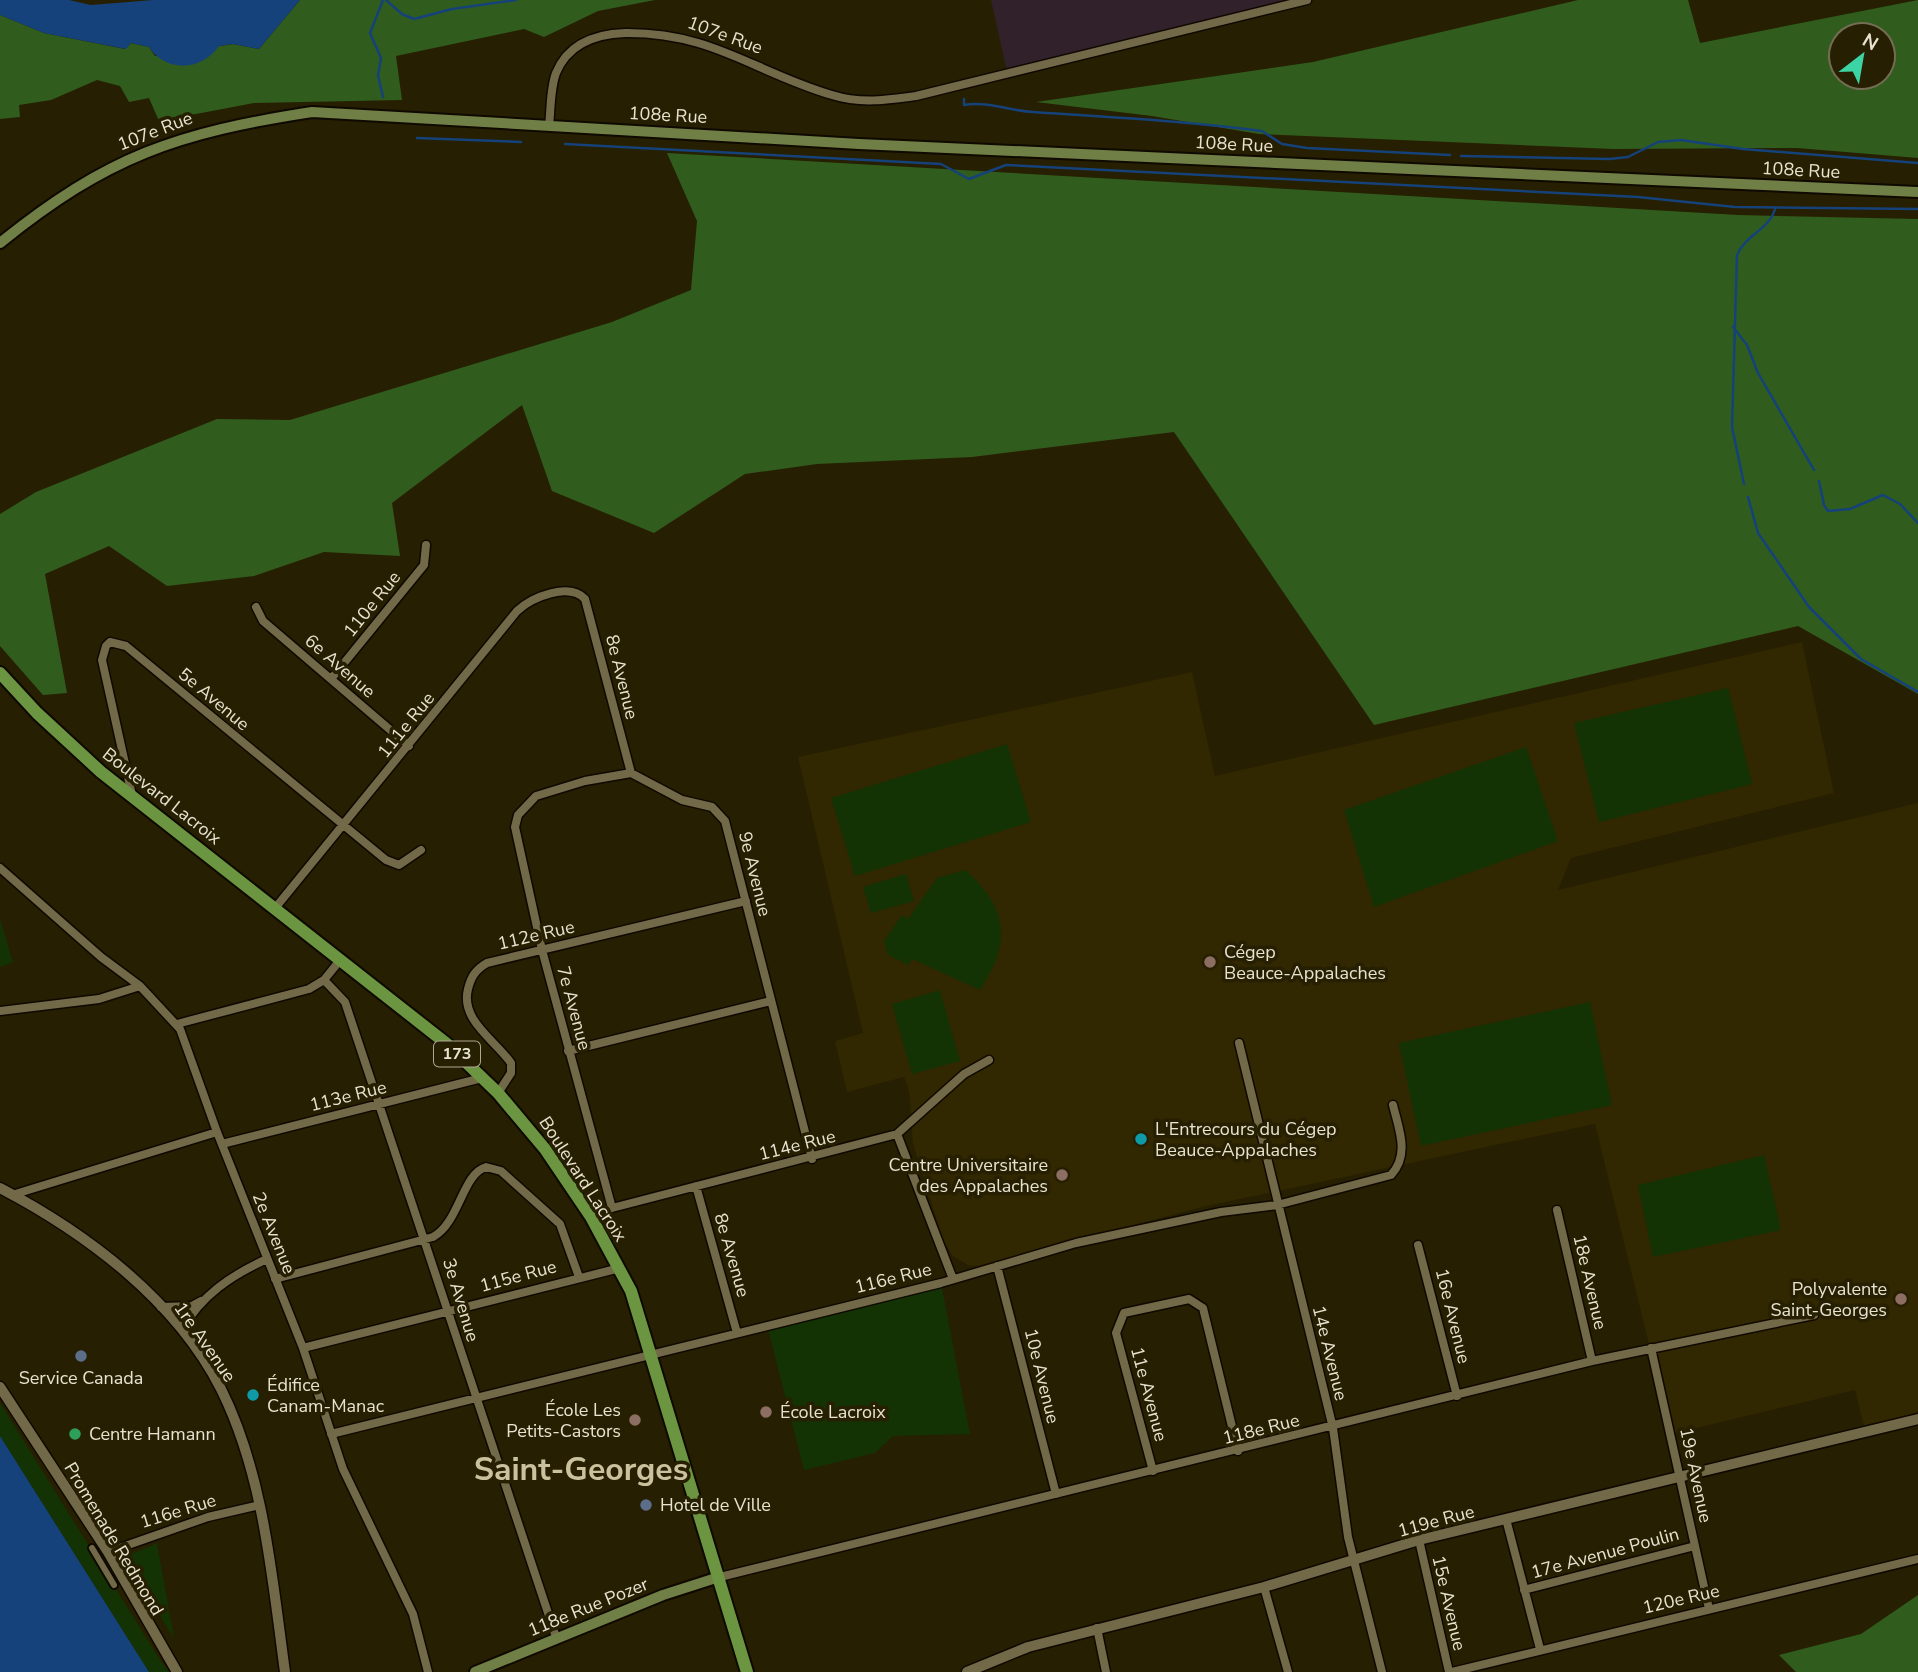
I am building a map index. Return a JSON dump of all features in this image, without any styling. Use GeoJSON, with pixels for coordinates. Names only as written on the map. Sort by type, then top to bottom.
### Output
{"type":"FeatureCollection","features":[{"type":"Feature","properties":{"kind":"main road","name":"107e Rue"},"geometry":{"type":"LineString","coordinates":[[0,243],[59,197],[98,173],[168,142],[237,124],[312,112],[549,126]]}},
{"type":"Feature","properties":{"kind":"main road","name":"108e Rue"},"geometry":{"type":"LineString","coordinates":[[549,126],[859,144],[1918,192]]}},
{"type":"Feature","properties":{"kind":"main road","name":"Boulevard Lacroix"},"geometry":{"type":"LineString","coordinates":[[0,673],[77,751],[447,1044],[498,1093],[545,1149],[591,1217],[620,1268],[639,1312],[716,1578],[747,1672]]}},
{"type":"Feature","properties":{"kind":"main road","name":"118e Rue Pozer"},"geometry":{"type":"LineString","coordinates":[[475,1672],[663,1595],[716,1578]]}},
{"type":"Feature","properties":{"kind":"street","name":"107e Rue"},"geometry":{"type":"LineString","coordinates":[[549,126],[552,84],[568,53],[589,38],[613,33],[676,35],[702,42],[813,89],[859,101],[916,96],[1307,0]]}},
{"type":"Feature","properties":{"kind":"street","name":"110e Rue"},"geometry":{"type":"LineString","coordinates":[[331,679],[424,565],[426,545]]}},
{"type":"Feature","properties":{"kind":"street","name":"111e Rue"},"geometry":{"type":"LineString","coordinates":[[276,907],[525,604],[550,595],[577,593]]}},
{"type":"Feature","properties":{"kind":"street","name":"8e Avenue"},"geometry":{"type":"LineString","coordinates":[[577,593],[585,599],[589,609],[631,773]]}},
{"type":"Feature","properties":{"kind":"street","name":"6e Avenue"},"geometry":{"type":"LineString","coordinates":[[256,607],[264,621],[410,746]]}},
{"type":"Feature","properties":{"kind":"street","name":"5e Avenue"},"geometry":{"type":"LineString","coordinates":[[132,795],[102,660],[110,642],[126,646],[392,864],[399,865],[421,850]]}},
{"type":"Feature","properties":{"kind":"street","name":"7e Avenue"},"geometry":{"type":"LineString","coordinates":[[612,1208],[542,950],[515,827],[518,814],[536,796],[563,786],[631,773]]}},
{"type":"Feature","properties":{"kind":"street","name":"9e Avenue"},"geometry":{"type":"LineString","coordinates":[[631,773],[663,792],[712,807],[730,834],[811,1159]]}},
{"type":"Feature","properties":{"kind":"street","name":"2e Avenue"},"geometry":{"type":"LineString","coordinates":[[0,867],[101,957],[140,986],[177,1024],[303,1348],[355,1498],[414,1614],[428,1672]]}},
{"type":"Feature","properties":{"kind":"street","name":"112e Rue"},"geometry":{"type":"LineString","coordinates":[[498,1093],[512,1068],[509,1060],[468,1012],[466,997],[471,979],[478,968],[486,963],[746,901]]}},
{"type":"Feature","properties":{"kind":"street"},"geometry":{"type":"LineString","coordinates":[[177,1024],[310,989],[324,980],[341,958]]}},
{"type":"Feature","properties":{"kind":"street","name":"3e Avenue"},"geometry":{"type":"LineString","coordinates":[[324,980],[345,1002],[474,1397],[556,1637]]}},
{"type":"Feature","properties":{"kind":"street"},"geometry":{"type":"LineString","coordinates":[[0,1012],[99,999],[140,986]]}},
{"type":"Feature","properties":{"kind":"street"},"geometry":{"type":"LineString","coordinates":[[568,1051],[771,1001]]}},
{"type":"Feature","properties":{"kind":"street","name":"14e Avenue"},"geometry":{"type":"LineString","coordinates":[[1239,1043],[1333,1428],[1346,1523],[1382,1672]]}},
{"type":"Feature","properties":{"kind":"street","name":"114e Rue"},"geometry":{"type":"LineString","coordinates":[[591,1217],[612,1208],[811,1159],[897,1134],[964,1074],[989,1060]]}},
{"type":"Feature","properties":{"kind":"street","name":"113e Rue"},"geometry":{"type":"LineString","coordinates":[[222,1144],[482,1078]]}},
{"type":"Feature","properties":{"kind":"street","name":"116e Rue"},"geometry":{"type":"LineString","coordinates":[[331,1434],[953,1279],[1076,1243],[1221,1212],[1277,1205],[1391,1175],[1399,1166],[1403,1152],[1393,1105]]}},
{"type":"Feature","properties":{"kind":"street"},"geometry":{"type":"LineString","coordinates":[[12,1195],[217,1132]]}},
{"type":"Feature","properties":{"kind":"street"},"geometry":{"type":"LineString","coordinates":[[897,1134],[953,1279]]}},
{"type":"Feature","properties":{"kind":"street"},"geometry":{"type":"LineString","coordinates":[[275,1279],[425,1241],[441,1233],[450,1222],[478,1170],[493,1168],[502,1171],[560,1224],[579,1277]]}},
{"type":"Feature","properties":{"kind":"street","name":"8e Avenue"},"geometry":{"type":"LineString","coordinates":[[696,1186],[737,1333]]}},
{"type":"Feature","properties":{"kind":"street","name":"1re Avenue"},"geometry":{"type":"LineString","coordinates":[[0,1188],[94,1248],[126,1273],[182,1330],[220,1387],[246,1454],[260,1505],[285,1672]]}},
{"type":"Feature","properties":{"kind":"street","name":"18e Avenue"},"geometry":{"type":"LineString","coordinates":[[1557,1210],[1592,1361]]}},
{"type":"Feature","properties":{"kind":"street","name":"16e Avenue"},"geometry":{"type":"LineString","coordinates":[[1419,1245],[1457,1396]]}},
{"type":"Feature","properties":{"kind":"street"},"geometry":{"type":"LineString","coordinates":[[161,1307],[192,1306],[239,1272],[267,1259]]}},
{"type":"Feature","properties":{"kind":"street","name":"10e Avenue"},"geometry":{"type":"LineString","coordinates":[[997,1266],[1056,1494]]}},
{"type":"Feature","properties":{"kind":"street","name":"115e Rue"},"geometry":{"type":"LineString","coordinates":[[303,1348],[620,1268]]}},
{"type":"Feature","properties":{"kind":"street"},"geometry":{"type":"LineString","coordinates":[[182,1330],[206,1298]]}},
{"type":"Feature","properties":{"kind":"street","name":"11e Avenue"},"geometry":{"type":"LineString","coordinates":[[1153,1471],[1116,1333],[1124,1313],[1151,1305],[1189,1299],[1203,1308],[1238,1451]]}},
{"type":"Feature","properties":{"kind":"street","name":"118e Rue"},"geometry":{"type":"LineString","coordinates":[[716,1578],[1333,1428],[1592,1361],[1814,1315]]}},
{"type":"Feature","properties":{"kind":"street","name":"19e Avenue"},"geometry":{"type":"LineString","coordinates":[[1651,1348],[1709,1609]]}},
{"type":"Feature","properties":{"kind":"street","name":"Promenade Redmond"},"geometry":{"type":"LineString","coordinates":[[0,1387],[108,1552],[177,1672]]}},
{"type":"Feature","properties":{"kind":"street","name":"119e Rue"},"geometry":{"type":"LineString","coordinates":[[967,1672],[1028,1647],[1264,1587],[1419,1540],[1918,1419]]}},
{"type":"Feature","properties":{"kind":"street","name":"116e Rue"},"geometry":{"type":"LineString","coordinates":[[108,1552],[208,1517],[260,1505]]}},
{"type":"Feature","properties":{"kind":"street"},"geometry":{"type":"LineString","coordinates":[[1506,1519],[1540,1649]]}},
{"type":"Feature","properties":{"kind":"street","name":"15e Avenue"},"geometry":{"type":"LineString","coordinates":[[1419,1540],[1451,1672]]}},
{"type":"Feature","properties":{"kind":"street","name":"17e Avenue Poulin"},"geometry":{"type":"LineString","coordinates":[[1524,1590],[1695,1546]]}},
{"type":"Feature","properties":{"kind":"street"},"geometry":{"type":"LineString","coordinates":[[92,1548],[114,1585]]}},
{"type":"Feature","properties":{"kind":"street","name":"120e Rue"},"geometry":{"type":"LineString","coordinates":[[1451,1672],[1918,1559]]}},
{"type":"Feature","properties":{"kind":"street"},"geometry":{"type":"LineString","coordinates":[[1264,1587],[1288,1672]]}},
{"type":"Feature","properties":{"kind":"street"},"geometry":{"type":"LineString","coordinates":[[1097,1628],[1106,1672]]}},
{"type":"Feature","properties":{"kind":"shaded area"},"geometry":{"type":"Polygon","coordinates":[[[991,0],[1292,0],[1007,72],[991,0]]]}},
{"type":"Feature","properties":{"kind":"shaded area","name":"Cégep Beauce-Appalaches"},"geometry":{"type":"Polygon","coordinates":[[[1802,642],[1834,793],[1571,858],[1558,890],[1918,803],[1918,1418],[1865,1430],[1855,1390],[1671,1434],[1595,1124],[1202,1207],[978,1266],[968,1265],[953,1256],[943,1240],[913,1144],[909,1091],[904,1077],[847,1092],[835,1041],[863,1033],[798,757],[1192,672],[1215,776],[1802,642]]]}},
{"type":"Feature","properties":{"kind":"green space"},"geometry":{"type":"Polygon","coordinates":[[[300,0],[655,0],[598,11],[544,37],[524,29],[396,56],[402,100],[254,103],[159,121],[149,98],[129,102],[120,86],[97,80],[51,100],[19,105],[20,117],[0,119],[0,15],[44,33],[125,49],[131,43],[149,47],[155,56],[233,44],[259,49],[300,0]]]}},
{"type":"Feature","properties":{"kind":"green space"},"geometry":{"type":"Polygon","coordinates":[[[1578,0],[1688,0],[1700,43],[1918,0],[1918,158],[1797,148],[1613,149],[1259,134],[1152,116],[1036,102],[1313,62],[1578,0]]]}},
{"type":"Feature","properties":{"kind":"green space"},"geometry":{"type":"Polygon","coordinates":[[[667,153],[1738,215],[1918,219],[1918,694],[1798,626],[1374,725],[1174,432],[972,457],[817,464],[745,474],[654,533],[552,491],[522,405],[392,503],[400,556],[324,552],[254,576],[167,586],[109,546],[45,574],[67,693],[43,695],[0,646],[0,514],[36,492],[217,419],[290,420],[612,322],[691,290],[697,221],[667,153]]]}},
{"type":"Feature","properties":{"kind":"green space"},"geometry":{"type":"Polygon","coordinates":[[[1728,688],[1752,784],[1599,822],[1574,723],[1728,688]]]}},
{"type":"Feature","properties":{"kind":"green space"},"geometry":{"type":"Polygon","coordinates":[[[1007,744],[1031,822],[855,876],[831,798],[1007,744]]]}},
{"type":"Feature","properties":{"kind":"green space"},"geometry":{"type":"Polygon","coordinates":[[[1526,747],[1558,841],[1374,907],[1344,810],[1526,747]]]}},
{"type":"Feature","properties":{"kind":"green space"},"geometry":{"type":"Polygon","coordinates":[[[966,870],[990,899],[1001,926],[997,956],[980,990],[912,959],[909,965],[888,955],[884,941],[902,915],[908,919],[937,878],[966,870]]]}},
{"type":"Feature","properties":{"kind":"green space"},"geometry":{"type":"Polygon","coordinates":[[[906,874],[914,901],[871,913],[863,887],[906,874]]]}},
{"type":"Feature","properties":{"kind":"green space"},"geometry":{"type":"Polygon","coordinates":[[[0,919],[13,962],[0,967],[0,919]]]}},
{"type":"Feature","properties":{"kind":"green space"},"geometry":{"type":"Polygon","coordinates":[[[940,990],[960,1061],[912,1074],[892,1004],[940,990]]]}},
{"type":"Feature","properties":{"kind":"green space"},"geometry":{"type":"Polygon","coordinates":[[[1590,1002],[1612,1105],[1421,1146],[1399,1043],[1590,1002]]]}},
{"type":"Feature","properties":{"kind":"green space"},"geometry":{"type":"Polygon","coordinates":[[[1764,1155],[1781,1230],[1653,1257],[1638,1185],[1764,1155]]]}},
{"type":"Feature","properties":{"kind":"green space"},"geometry":{"type":"Polygon","coordinates":[[[941,1283],[970,1434],[893,1436],[875,1453],[804,1470],[767,1325],[941,1283]]]}},
{"type":"Feature","properties":{"kind":"green space"},"geometry":{"type":"Polygon","coordinates":[[[0,1403],[169,1672],[149,1672],[0,1436],[0,1403]]]}},
{"type":"Feature","properties":{"kind":"green space"},"geometry":{"type":"Polygon","coordinates":[[[157,1543],[174,1639],[125,1557],[157,1543]]]}},
{"type":"Feature","properties":{"kind":"green space"},"geometry":{"type":"Polygon","coordinates":[[[1918,1595],[1918,1672],[1796,1672],[1779,1655],[1861,1634],[1918,1595]]]}},
{"type":"Feature","properties":{"kind":"water"},"geometry":{"type":"Polygon","coordinates":[[[0,0],[69,0],[91,5],[153,0],[300,0],[259,49],[233,44],[219,46],[203,60],[184,66],[165,61],[149,47],[131,43],[126,49],[44,33],[0,15],[0,0]]]}},
{"type":"Feature","properties":{"kind":"water"},"geometry":{"type":"Polygon","coordinates":[[[0,1436],[149,1672],[0,1672],[0,1436]]]}},
{"type":"Feature","properties":{"kind":"waterway"},"geometry":{"type":"LineString","coordinates":[[383,0],[370,33],[381,58],[378,75],[383,97]]}},
{"type":"Feature","properties":{"kind":"waterway"},"geometry":{"type":"LineString","coordinates":[[386,0],[402,14],[414,19],[452,9],[516,0]]}},
{"type":"Feature","properties":{"kind":"waterway"},"geometry":{"type":"LineString","coordinates":[[964,99],[964,105],[982,104],[1024,111],[1262,131],[1282,144],[1307,148],[1450,155]]}},
{"type":"Feature","properties":{"kind":"waterway"},"geometry":{"type":"LineString","coordinates":[[417,138],[521,142]]}},
{"type":"Feature","properties":{"kind":"waterway"},"geometry":{"type":"LineString","coordinates":[[1461,156],[1609,159],[1628,157],[1658,142],[1681,140],[1743,149],[1918,163]]}},
{"type":"Feature","properties":{"kind":"waterway"},"geometry":{"type":"LineString","coordinates":[[565,144],[941,164],[969,179],[1006,165],[1638,197],[1735,207],[1918,209]]}},
{"type":"Feature","properties":{"kind":"waterway"},"geometry":{"type":"LineString","coordinates":[[1744,484],[1732,427],[1737,255],[1745,242],[1768,222],[1775,209]]}},
{"type":"Feature","properties":{"kind":"waterway"},"geometry":{"type":"LineString","coordinates":[[1733,327],[1747,345],[1758,373],[1814,470]]}},
{"type":"Feature","properties":{"kind":"waterway"},"geometry":{"type":"LineString","coordinates":[[1819,481],[1824,505],[1828,511],[1850,509],[1883,495],[1900,504],[1918,523]]}},
{"type":"Feature","properties":{"kind":"waterway"},"geometry":{"type":"LineString","coordinates":[[1748,497],[1758,533],[1809,607],[1861,659],[1918,692]]}},
{"type":"Feature","properties":{"kind":"place","name":"Cégep Beauce-Appalaches"},"geometry":{"type":"Point","coordinates":[1210,962]}},
{"type":"Feature","properties":{"kind":"place","name":"L'Entrecours du Cégep Beauce-Appalaches"},"geometry":{"type":"Point","coordinates":[1141,1139]}},
{"type":"Feature","properties":{"kind":"place","name":"Centre Universitaire des Appalaches"},"geometry":{"type":"Point","coordinates":[1062,1175]}},
{"type":"Feature","properties":{"kind":"place","name":"Polyvalente Saint-Georges"},"geometry":{"type":"Point","coordinates":[1901,1299]}},
{"type":"Feature","properties":{"kind":"place","name":"Service Canada"},"geometry":{"type":"Point","coordinates":[81,1356]}},
{"type":"Feature","properties":{"kind":"place","name":"Édifice Canam-Manac"},"geometry":{"type":"Point","coordinates":[253,1395]}},
{"type":"Feature","properties":{"kind":"place","name":"École Lacroix"},"geometry":{"type":"Point","coordinates":[766,1412]}},
{"type":"Feature","properties":{"kind":"place","name":"École Les Petits-Castors"},"geometry":{"type":"Point","coordinates":[635,1420]}},
{"type":"Feature","properties":{"kind":"place","name":"Centre Hamann"},"geometry":{"type":"Point","coordinates":[75,1434]}},
{"type":"Feature","properties":{"kind":"place","name":"Hotel de Ville"},"geometry":{"type":"Point","coordinates":[646,1505]}},
{"type":"Feature","properties":{"kind":"district","name":"Saint-Georges"},"geometry":{"type":"Point","coordinates":[581,1469]}}]}
